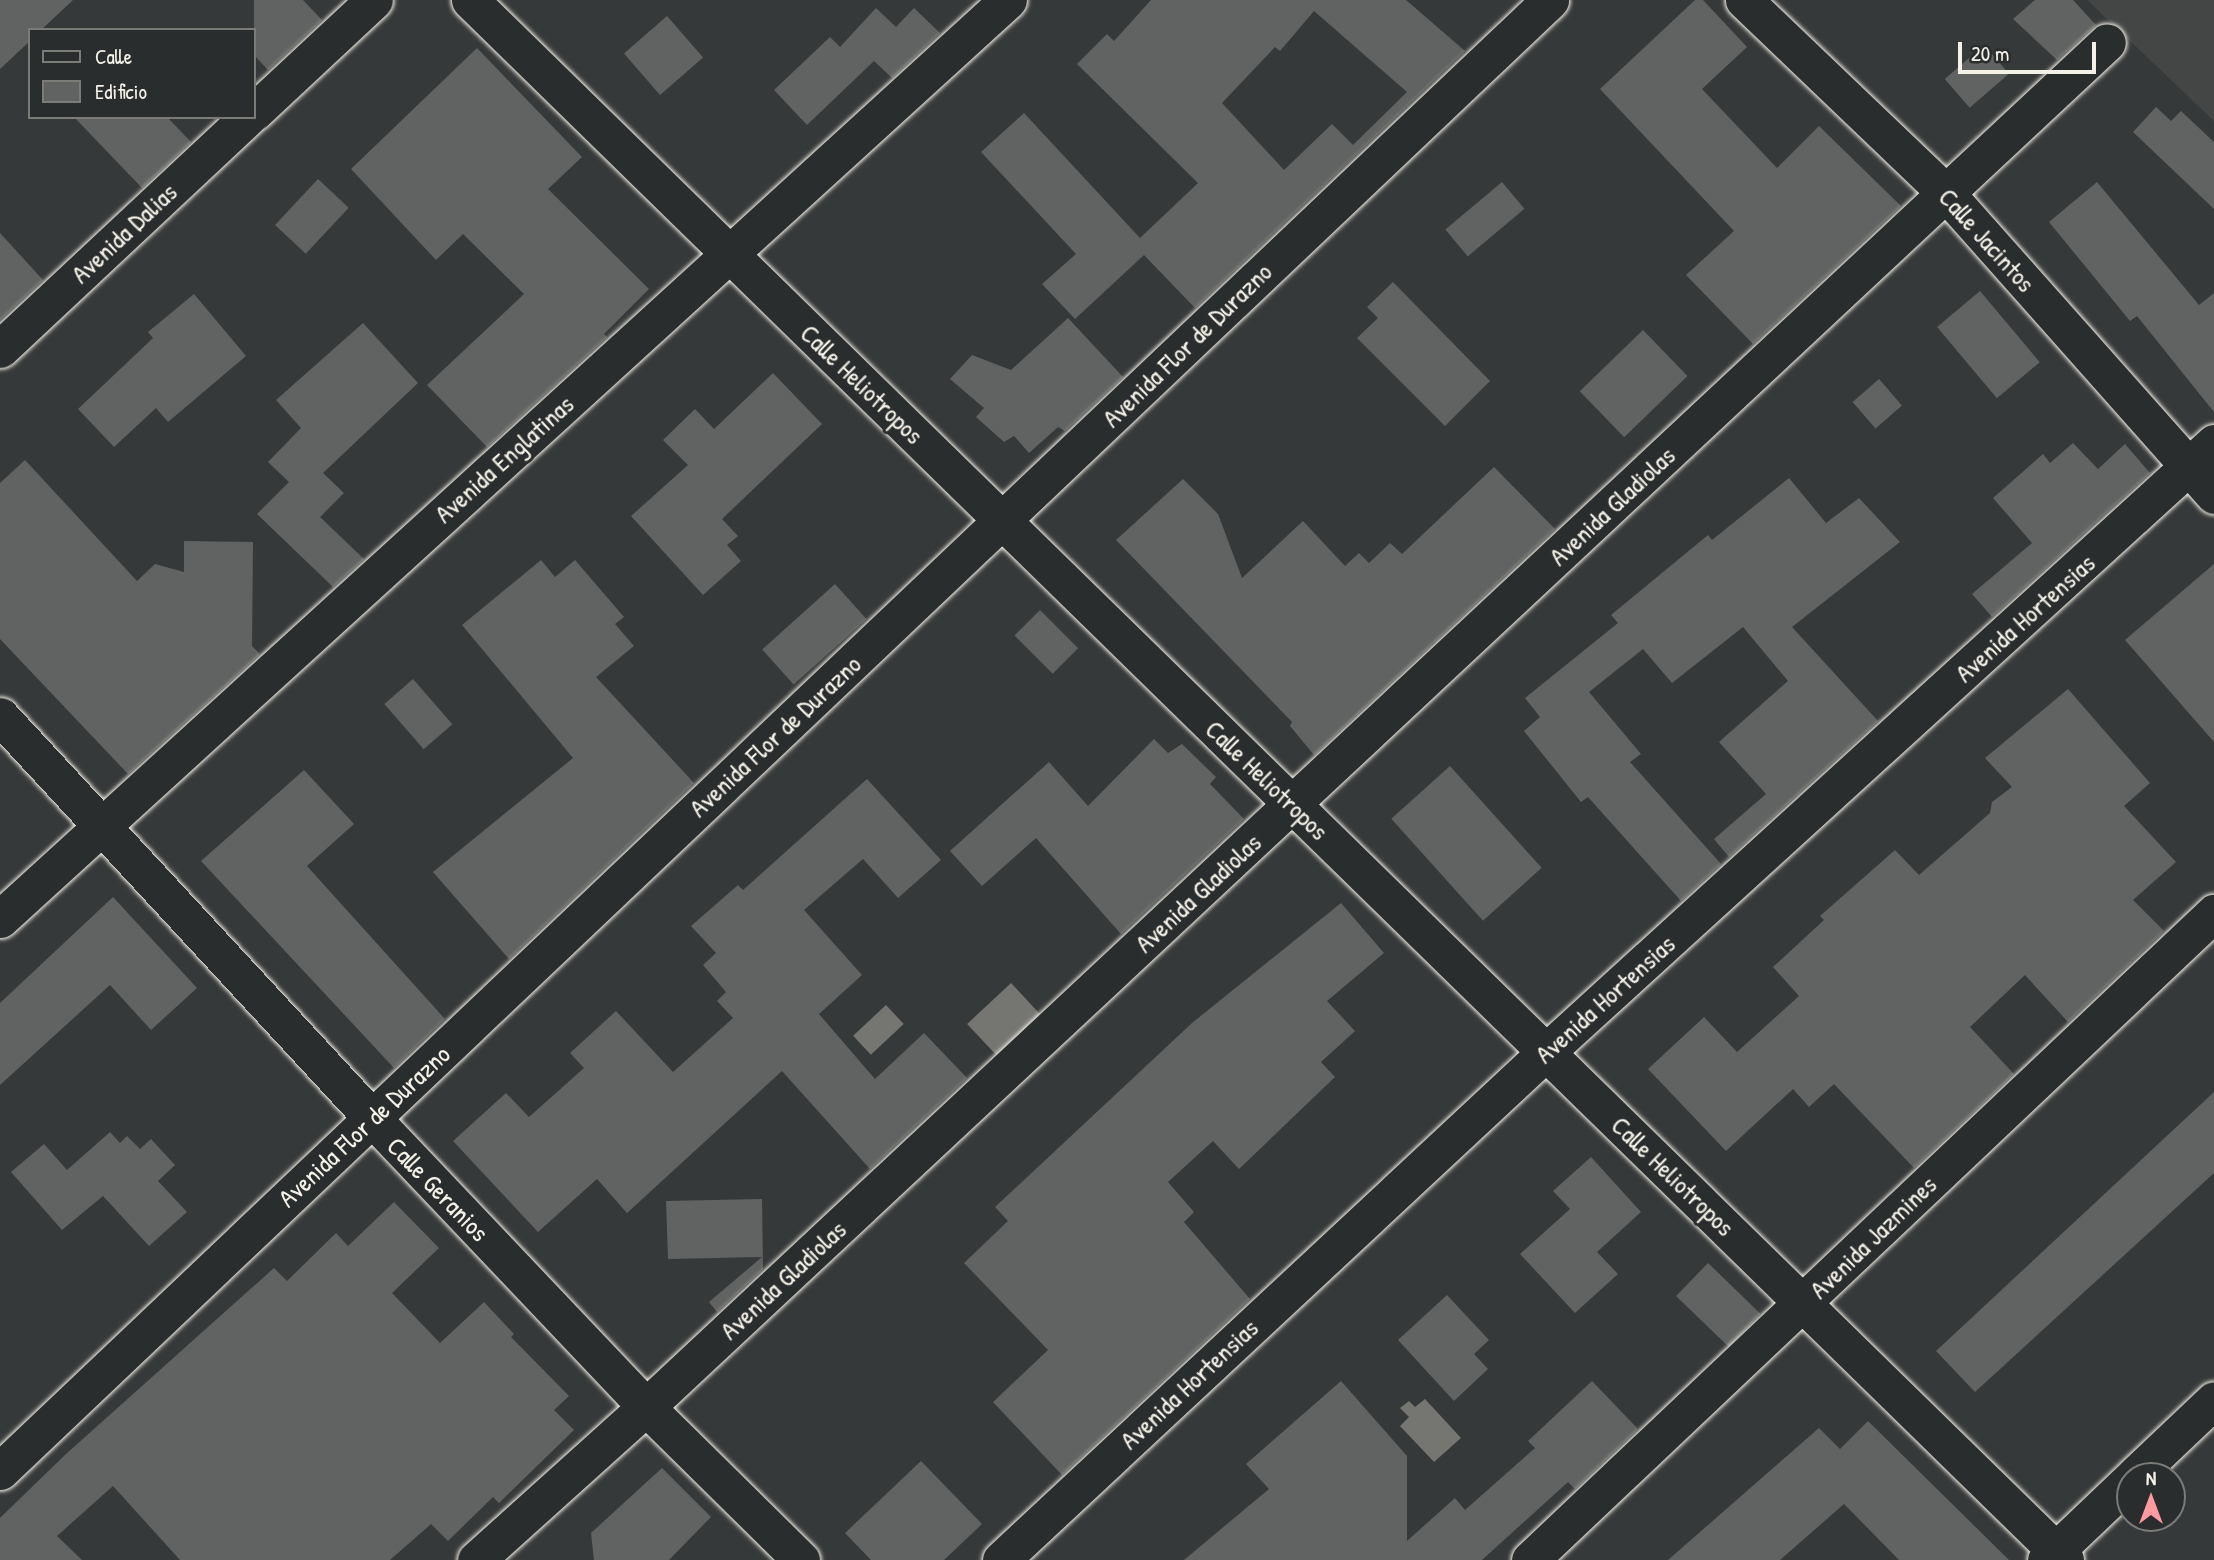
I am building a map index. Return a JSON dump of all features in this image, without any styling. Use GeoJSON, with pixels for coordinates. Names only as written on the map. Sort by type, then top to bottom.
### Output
{"type":"FeatureCollection","features":[{"type":"Feature","properties":{"kind":"street"},"geometry":{"type":"LineString","coordinates":[[256,110],[374,0]]}},
{"type":"Feature","properties":{"kind":"street","name":"Calle Heliotropos"},"geometry":{"type":"LineString","coordinates":[[470,0],[1803,1304],[2056,1557]]}},
{"type":"Feature","properties":{"kind":"street","name":"Avenida Englatinas"},"geometry":{"type":"LineString","coordinates":[[0,919],[1007,0]]}},
{"type":"Feature","properties":{"kind":"street","name":"Avenida Flor de Durazno"},"geometry":{"type":"LineString","coordinates":[[0,1471],[1550,0]]}},
{"type":"Feature","properties":{"kind":"street","name":"Calle Jacintos"},"geometry":{"type":"LineString","coordinates":[[1744,0],[1946,193],[2202,455],[2214,495]]}},
{"type":"Feature","properties":{"kind":"street","name":"Avenida Gladiolas"},"geometry":{"type":"LineString","coordinates":[[476,1560],[646,1407],[2107,42]]}},
{"type":"Feature","properties":{"kind":"street","name":"Avenida Dalias"},"geometry":{"type":"LineString","coordinates":[[0,349],[246,119]]}},
{"type":"Feature","properties":{"kind":"street","name":"Avenida Hortensias"},"geometry":{"type":"LineString","coordinates":[[1001,1560],[1546,1052],[2202,455]]}},
{"type":"Feature","properties":{"kind":"street","name":"Calle Geranios"},"geometry":{"type":"LineString","coordinates":[[0,716],[372,1118],[646,1407],[801,1560]]}},
{"type":"Feature","properties":{"kind":"street","name":"Avenida Jazmines"},"geometry":{"type":"LineString","coordinates":[[1530,1560],[2214,914]]}},
{"type":"Feature","properties":{"kind":"street"},"geometry":{"type":"LineString","coordinates":[[2149,1462],[2214,1400]]}},
{"type":"Feature","properties":{"kind":"street"},"geometry":{"type":"LineString","coordinates":[[2056,1557],[2116,1495]]}},
{"type":"Feature","properties":{"kind":"shaded area"},"geometry":{"type":"Polygon","coordinates":[[[2087,0],[2214,0],[2214,121],[2087,0]]]}},
{"type":"Feature","properties":{"kind":"shaded area"},"geometry":{"type":"Polygon","coordinates":[[[1011,983],[1042,1016],[998,1057],[967,1024],[1011,983]]]}},
{"type":"Feature","properties":{"kind":"shaded area"},"geometry":{"type":"Polygon","coordinates":[[[886,1005],[904,1024],[871,1055],[853,1036],[886,1005]]]}},
{"type":"Feature","properties":{"kind":"shaded area"},"geometry":{"type":"Polygon","coordinates":[[[1425,1399],[1461,1438],[1434,1462],[1400,1426],[1409,1417],[1400,1408],[1409,1401],[1415,1407],[1425,1399]]]}},
{"type":"Feature","properties":{"kind":"building"},"geometry":{"type":"Polygon","coordinates":[[[0,0],[73,0],[43,28],[28,28],[28,43],[0,69],[0,0]]]}},
{"type":"Feature","properties":{"kind":"building"},"geometry":{"type":"Polygon","coordinates":[[[254,0],[303,0],[322,20],[268,70],[256,57],[254,0]]]}},
{"type":"Feature","properties":{"kind":"building"},"geometry":{"type":"Polygon","coordinates":[[[1151,0],[1406,0],[1465,51],[1195,308],[1144,255],[1075,319],[1042,284],[1076,254],[981,152],[1024,113],[1140,238],[1198,183],[1077,64],[1107,34],[1114,41],[1151,0]],[[1314,11],[1280,51],[1275,47],[1222,103],[1284,170],[1332,124],[1353,145],[1407,92],[1314,11]]]}},
{"type":"Feature","properties":{"kind":"building"},"geometry":{"type":"Polygon","coordinates":[[[1695,0],[1703,0],[1747,47],[1702,89],[1777,168],[1819,126],[1901,206],[1753,344],[1686,275],[1734,231],[1600,89],[1695,0]]]}},
{"type":"Feature","properties":{"kind":"building"},"geometry":{"type":"Polygon","coordinates":[[[2035,0],[2073,0],[2096,25],[2057,60],[2013,19],[2035,0]]]}},
{"type":"Feature","properties":{"kind":"building"},"geometry":{"type":"Polygon","coordinates":[[[876,8],[896,27],[914,8],[940,33],[892,78],[874,61],[807,125],[774,90],[830,37],[840,47],[876,8]]]}},
{"type":"Feature","properties":{"kind":"building"},"geometry":{"type":"Polygon","coordinates":[[[667,16],[703,58],[660,95],[624,53],[667,16]]]}},
{"type":"Feature","properties":{"kind":"building"},"geometry":{"type":"Polygon","coordinates":[[[1984,45],[2009,74],[1970,108],[1945,79],[1984,45]]]}},
{"type":"Feature","properties":{"kind":"building"},"geometry":{"type":"Polygon","coordinates":[[[477,48],[582,157],[548,189],[649,289],[604,334],[607,337],[487,447],[427,385],[524,294],[463,234],[436,260],[351,169],[477,48]]]}},
{"type":"Feature","properties":{"kind":"building"},"geometry":{"type":"Polygon","coordinates":[[[2156,107],[2171,121],[2181,111],[2214,142],[2214,209],[2133,132],[2156,107]]]}},
{"type":"Feature","properties":{"kind":"building"},"geometry":{"type":"Polygon","coordinates":[[[76,119],[169,119],[191,142],[142,188],[76,119]]]}},
{"type":"Feature","properties":{"kind":"building"},"geometry":{"type":"Polygon","coordinates":[[[318,179],[349,208],[306,254],[275,225],[318,179]]]}},
{"type":"Feature","properties":{"kind":"building"},"geometry":{"type":"Polygon","coordinates":[[[1502,182],[1524,209],[1468,256],[1445,230],[1502,182]]]}},
{"type":"Feature","properties":{"kind":"building"},"geometry":{"type":"Polygon","coordinates":[[[2097,182],[2199,305],[2214,293],[2214,412],[2137,316],[2130,321],[2049,222],[2097,182]]]}},
{"type":"Feature","properties":{"kind":"building"},"geometry":{"type":"Polygon","coordinates":[[[0,233],[43,280],[0,320],[0,233]]]}},
{"type":"Feature","properties":{"kind":"building"},"geometry":{"type":"Polygon","coordinates":[[[1393,282],[1490,381],[1445,426],[1357,338],[1378,318],[1367,307],[1393,282]]]}},
{"type":"Feature","properties":{"kind":"building"},"geometry":{"type":"Polygon","coordinates":[[[1980,291],[2040,362],[1997,398],[1937,327],[1980,291]]]}},
{"type":"Feature","properties":{"kind":"building"},"geometry":{"type":"Polygon","coordinates":[[[194,294],[246,356],[168,422],[156,408],[114,447],[78,409],[153,338],[148,332],[194,294]]]}},
{"type":"Feature","properties":{"kind":"building"},"geometry":{"type":"Polygon","coordinates":[[[1068,318],[1123,377],[1065,431],[1058,427],[1029,453],[1014,436],[1004,442],[976,417],[984,408],[950,379],[972,355],[1011,370],[1068,318]]]}},
{"type":"Feature","properties":{"kind":"building"},"geometry":{"type":"Polygon","coordinates":[[[363,323],[418,383],[323,473],[344,493],[320,517],[364,559],[333,587],[257,514],[289,482],[268,462],[301,428],[276,400],[363,323]]]}},
{"type":"Feature","properties":{"kind":"building"},"geometry":{"type":"Polygon","coordinates":[[[1643,330],[1687,376],[1624,437],[1580,391],[1643,330]]]}},
{"type":"Feature","properties":{"kind":"building"},"geometry":{"type":"Polygon","coordinates":[[[773,373],[822,424],[722,519],[738,536],[727,545],[741,561],[703,595],[631,516],[688,465],[663,440],[695,409],[714,429],[773,373]]]}},
{"type":"Feature","properties":{"kind":"building"},"geometry":{"type":"Polygon","coordinates":[[[1879,379],[1902,405],[1876,428],[1853,402],[1879,379]]]}},
{"type":"Feature","properties":{"kind":"building"},"geometry":{"type":"Polygon","coordinates":[[[2073,443],[2098,469],[2125,444],[2150,473],[1992,617],[1972,594],[2032,543],[1993,498],[2043,454],[2050,463],[2073,443]]]}},
{"type":"Feature","properties":{"kind":"building"},"geometry":{"type":"Polygon","coordinates":[[[25,460],[137,581],[155,564],[184,572],[184,541],[253,542],[252,646],[260,654],[128,774],[0,639],[0,483],[25,460]]]}},
{"type":"Feature","properties":{"kind":"building"},"geometry":{"type":"Polygon","coordinates":[[[1494,467],[1555,529],[1314,755],[1290,726],[1292,722],[1116,540],[1183,479],[1218,514],[1242,578],[1303,521],[1345,566],[1359,553],[1369,563],[1390,543],[1402,554],[1494,467]]]}},
{"type":"Feature","properties":{"kind":"building"},"geometry":{"type":"Polygon","coordinates":[[[1789,478],[1826,523],[1859,498],[1900,542],[1792,627],[1878,721],[1729,857],[1714,839],[1766,794],[1719,742],[1788,681],[1743,627],[1672,683],[1643,649],[1589,692],[1641,754],[1630,762],[1721,864],[1681,901],[1588,797],[1581,802],[1524,731],[1540,717],[1525,698],[1618,623],[1611,615],[1708,535],[1712,540],[1789,478]]]}},
{"type":"Feature","properties":{"kind":"building"},"geometry":{"type":"Polygon","coordinates":[[[541,560],[555,577],[575,560],[624,617],[615,624],[634,646],[596,677],[694,783],[509,959],[433,872],[573,758],[462,625],[541,560]]]}},
{"type":"Feature","properties":{"kind":"building"},"geometry":{"type":"Polygon","coordinates":[[[2214,564],[2214,742],[2125,640],[2214,564]]]}},
{"type":"Feature","properties":{"kind":"building"},"geometry":{"type":"Polygon","coordinates":[[[835,584],[866,619],[794,685],[762,650],[835,584]]]}},
{"type":"Feature","properties":{"kind":"building"},"geometry":{"type":"Polygon","coordinates":[[[1040,610],[1078,648],[1053,674],[1015,635],[1040,610]]]}},
{"type":"Feature","properties":{"kind":"building"},"geometry":{"type":"Polygon","coordinates":[[[413,679],[452,724],[424,749],[384,704],[413,679]]]}},
{"type":"Feature","properties":{"kind":"building"},"geometry":{"type":"Polygon","coordinates":[[[2068,689],[2150,783],[2124,806],[2176,862],[2133,900],[2164,931],[2068,1022],[2025,975],[1970,1027],[2014,1074],[1914,1168],[1834,1084],[1809,1107],[1793,1089],[1726,1151],[1648,1069],[1704,1017],[1737,1052],[1799,996],[1773,967],[1824,920],[1820,916],[1895,850],[1919,875],[1990,813],[1992,802],[2012,787],[1985,758],[2068,689]]]}},
{"type":"Feature","properties":{"kind":"building"},"geometry":{"type":"Polygon","coordinates":[[[1154,739],[1168,753],[1182,744],[1216,777],[1210,784],[1244,819],[1121,934],[1036,838],[982,886],[950,851],[1049,762],[1088,806],[1154,739]]]}},
{"type":"Feature","properties":{"kind":"building"},"geometry":{"type":"Polygon","coordinates":[[[1450,766],[1542,868],[1483,921],[1391,819],[1450,766]]]}},
{"type":"Feature","properties":{"kind":"building"},"geometry":{"type":"Polygon","coordinates":[[[304,770],[354,824],[307,866],[445,1019],[394,1068],[201,861],[304,770]]]}},
{"type":"Feature","properties":{"kind":"building"},"geometry":{"type":"Polygon","coordinates":[[[867,779],[941,860],[898,898],[863,859],[804,910],[862,975],[819,1014],[875,1079],[924,1033],[967,1078],[870,1169],[782,1071],[627,1213],[597,1179],[538,1232],[453,1141],[506,1093],[529,1117],[584,1068],[570,1053],[616,1011],[673,1072],[733,1018],[717,1001],[726,992],[703,965],[716,953],[691,926],[738,885],[743,890],[867,779]]]}},
{"type":"Feature","properties":{"kind":"building"},"geometry":{"type":"Polygon","coordinates":[[[113,897],[197,988],[151,1030],[110,985],[0,1085],[0,1003],[113,897]]]}},
{"type":"Feature","properties":{"kind":"building"},"geometry":{"type":"Polygon","coordinates":[[[1341,903],[1384,953],[1327,1001],[1355,1031],[1321,1062],[1335,1077],[1239,1169],[1213,1141],[1168,1182],[1194,1212],[1184,1222],[1250,1299],[1062,1475],[993,1402],[1048,1350],[964,1263],[1008,1221],[995,1207],[1192,1023],[1341,903]]]}},
{"type":"Feature","properties":{"kind":"building"},"geometry":{"type":"Polygon","coordinates":[[[2214,1092],[2214,1173],[1975,1392],[1936,1351],[2214,1092]]]}},
{"type":"Feature","properties":{"kind":"building"},"geometry":{"type":"Polygon","coordinates":[[[110,1132],[120,1143],[127,1136],[140,1149],[151,1139],[175,1165],[158,1181],[187,1212],[149,1246],[103,1196],[62,1230],[11,1172],[44,1144],[67,1170],[110,1132]]]}},
{"type":"Feature","properties":{"kind":"building"},"geometry":{"type":"Polygon","coordinates":[[[1591,1157],[1641,1212],[1597,1252],[1618,1274],[1575,1313],[1520,1254],[1570,1209],[1553,1191],[1591,1157]]]}},
{"type":"Feature","properties":{"kind":"building"},"geometry":{"type":"Polygon","coordinates":[[[762,1199],[763,1269],[717,1312],[709,1302],[762,1257],[668,1259],[666,1201],[762,1199]]]}},
{"type":"Feature","properties":{"kind":"building"},"geometry":{"type":"Polygon","coordinates":[[[394,1202],[439,1248],[392,1293],[440,1343],[484,1302],[514,1334],[511,1337],[569,1396],[554,1410],[574,1430],[499,1503],[493,1497],[448,1541],[431,1524],[390,1560],[180,1560],[113,1486],[57,1536],[82,1560],[0,1560],[0,1518],[66,1454],[274,1268],[287,1281],[336,1233],[348,1246],[394,1202]]]}},
{"type":"Feature","properties":{"kind":"building"},"geometry":{"type":"Polygon","coordinates":[[[1708,1263],[1761,1314],[1729,1347],[1676,1296],[1708,1263]]]}},
{"type":"Feature","properties":{"kind":"building"},"geometry":{"type":"Polygon","coordinates":[[[1447,1295],[1489,1340],[1474,1354],[1488,1369],[1454,1401],[1398,1340],[1447,1295]]]}},
{"type":"Feature","properties":{"kind":"building"},"geometry":{"type":"Polygon","coordinates":[[[1341,1381],[1407,1456],[1407,1541],[1455,1498],[1465,1510],[1535,1448],[1528,1441],[1592,1381],[1638,1429],[1575,1489],[1568,1482],[1482,1560],[1184,1560],[1269,1489],[1246,1464],[1341,1381]]]}},
{"type":"Feature","properties":{"kind":"building"},"geometry":{"type":"Polygon","coordinates":[[[1868,1421],[2009,1560],[1899,1560],[1844,1504],[1780,1560],[1668,1560],[1819,1428],[1840,1449],[1868,1421]]]}},
{"type":"Feature","properties":{"kind":"building"},"geometry":{"type":"Polygon","coordinates":[[[921,1461],[982,1524],[944,1560],[871,1560],[845,1533],[921,1461]]]}},
{"type":"Feature","properties":{"kind":"building"},"geometry":{"type":"Polygon","coordinates":[[[662,1468],[711,1517],[669,1560],[594,1560],[591,1533],[662,1468]]]}}]}
